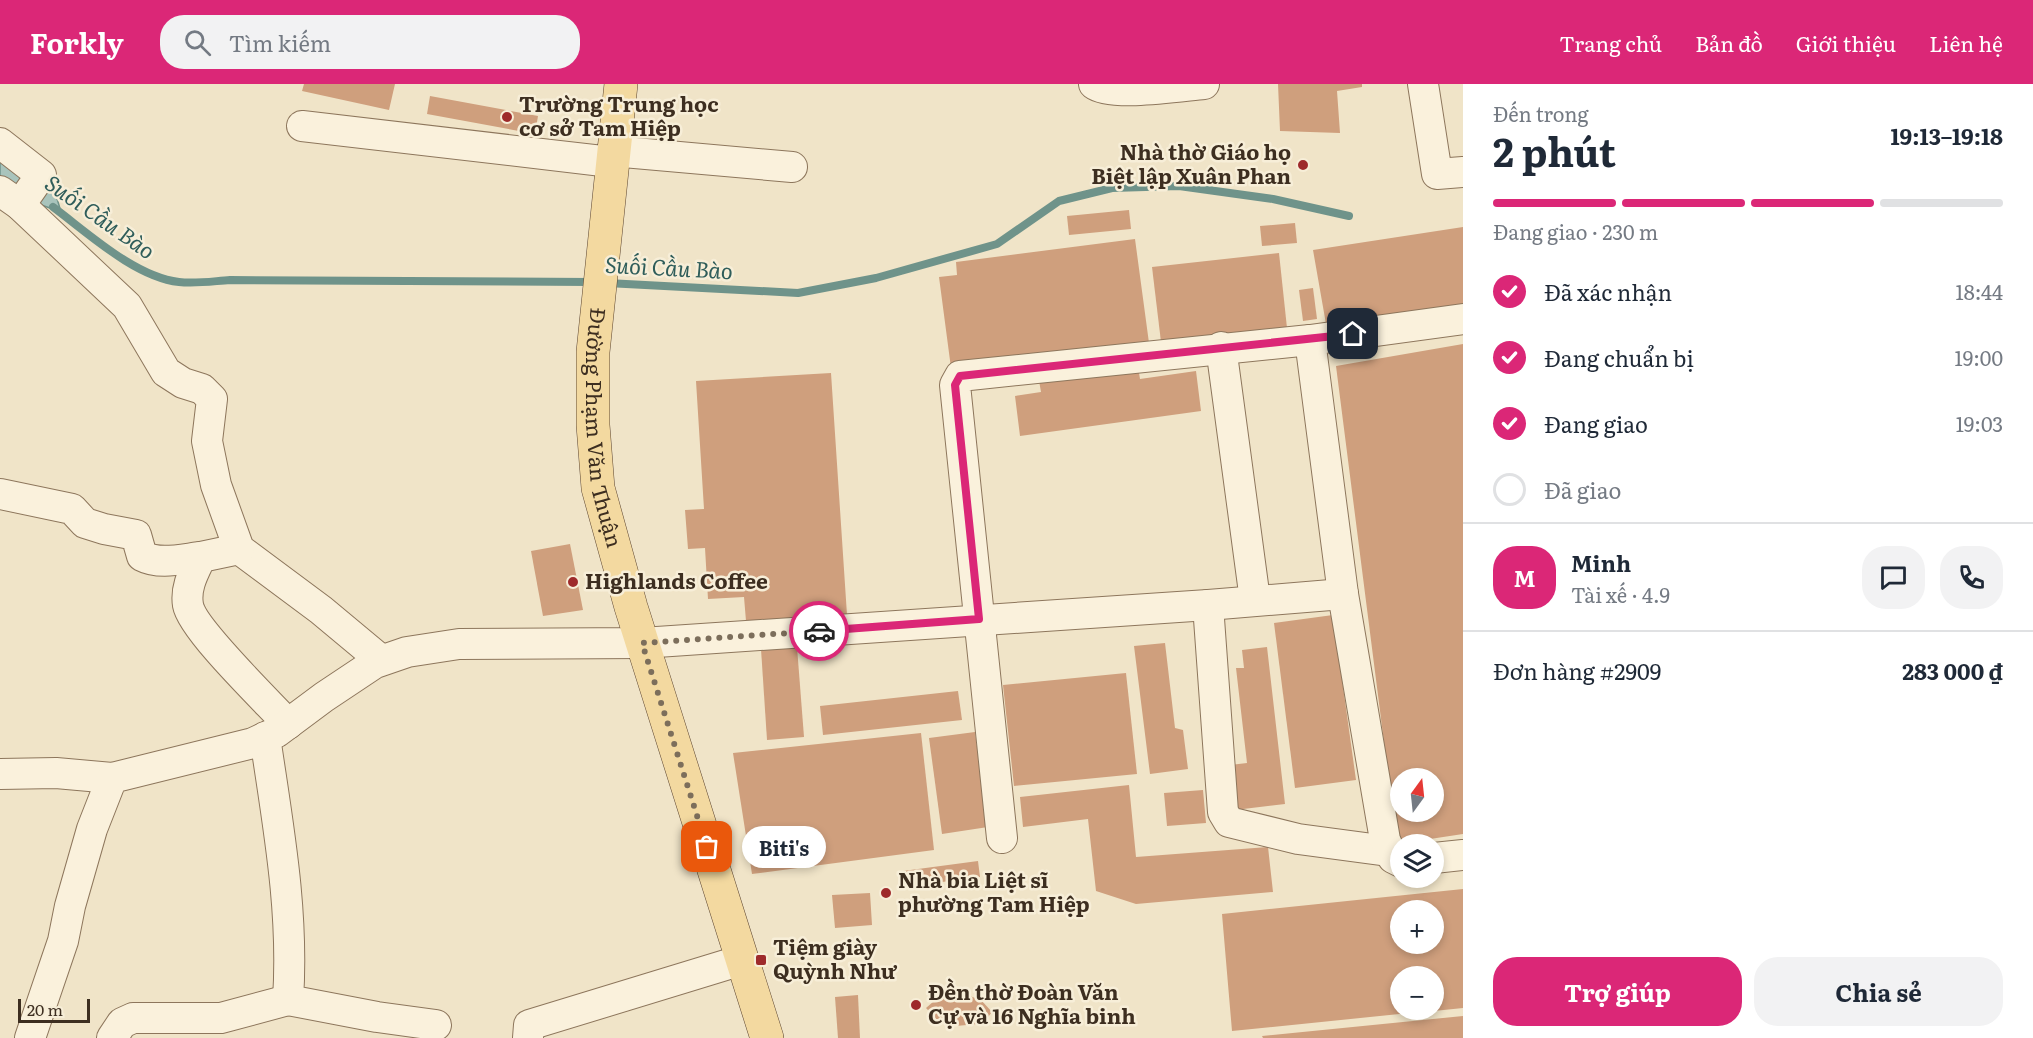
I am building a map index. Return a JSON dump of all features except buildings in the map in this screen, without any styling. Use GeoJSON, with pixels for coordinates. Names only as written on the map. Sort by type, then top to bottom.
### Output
{"type":"FeatureCollection","features":[{"type":"Feature","properties":{"kind":"main road","name":"Đường Phạm Văn Thuận"},"geometry":{"type":"LineString","coordinates":[[621,84],[593,352],[593,414],[598,488],[642,643],[767,1038]]}},
{"type":"Feature","properties":{"kind":"street"},"geometry":{"type":"LineString","coordinates":[[1094,84],[1100,88],[1124,91],[1204,84]]}},
{"type":"Feature","properties":{"kind":"street"},"geometry":{"type":"LineString","coordinates":[[1422,84],[1437,174],[1463,172]]}},
{"type":"Feature","properties":{"kind":"street"},"geometry":{"type":"LineString","coordinates":[[302,126],[612,156],[792,167]]}},
{"type":"Feature","properties":{"kind":"street"},"geometry":{"type":"LineString","coordinates":[[0,143],[41,175],[20,194],[127,306],[166,372],[183,383],[202,389],[212,399],[207,441],[216,485],[239,549],[321,610],[381,660]]}},
{"type":"Feature","properties":{"kind":"street"},"geometry":{"type":"LineString","coordinates":[[1002,838],[955,385],[960,376],[1221,347],[1310,340],[1463,319]]}},
{"type":"Feature","properties":{"kind":"street"},"geometry":{"type":"LineString","coordinates":[[1310,340],[1343,594],[1391,834]]}},
{"type":"Feature","properties":{"kind":"street"},"geometry":{"type":"LineString","coordinates":[[1221,347],[1255,600]]}},
{"type":"Feature","properties":{"kind":"street"},"geometry":{"type":"LineString","coordinates":[[0,494],[72,509],[85,523],[136,536],[142,556],[145,558],[162,561],[201,557],[239,549]]}},
{"type":"Feature","properties":{"kind":"street"},"geometry":{"type":"LineString","coordinates":[[201,557],[187,591],[191,616],[277,730],[290,947],[288,1000]]}},
{"type":"Feature","properties":{"kind":"street"},"geometry":{"type":"LineString","coordinates":[[0,774],[57,773],[112,778],[253,743],[277,730],[381,660],[408,652],[459,644],[642,643],[1343,594]]}},
{"type":"Feature","properties":{"kind":"street"},"geometry":{"type":"LineString","coordinates":[[1208,605],[1223,812],[1229,822],[1298,839],[1390,855]]}},
{"type":"Feature","properties":{"kind":"street"},"geometry":{"type":"LineString","coordinates":[[30,1038],[63,941],[70,906],[92,829],[112,778]]}},
{"type":"Feature","properties":{"kind":"street"},"geometry":{"type":"LineString","coordinates":[[1444,857],[1463,855]]}},
{"type":"Feature","properties":{"kind":"street"},"geometry":{"type":"LineString","coordinates":[[529,1031],[742,960]]}},
{"type":"Feature","properties":{"kind":"street"},"geometry":{"type":"LineString","coordinates":[[112,1038],[122,1023],[133,1018],[221,1018],[288,1000],[376,1027],[436,1024]]}},
{"type":"Feature","properties":{"kind":"water"},"geometry":{"type":"Polygon","coordinates":[[[0,152],[56,195],[61,212],[33,202],[0,179],[0,152]]]}},
{"type":"Feature","properties":{"kind":"waterway","name":"Suối Cầu Bào"},"geometry":{"type":"LineString","coordinates":[[607,283],[798,293],[876,278],[997,244],[1059,201],[1112,188],[1179,186],[1273,199],[1349,216]]}},
{"type":"Feature","properties":{"kind":"waterway","name":"Suối Cầu Bào"},"geometry":{"type":"LineString","coordinates":[[53,207],[129,263],[146,272],[179,282],[230,280],[592,282]]}},
{"type":"Feature","properties":{"kind":"way so far"},"geometry":{"type":"LineString","coordinates":[[707,847],[642,643],[819,631]]}},
{"type":"Feature","properties":{"kind":"place","name":"Trường Trung học cơ sở Tam Hiệp"},"geometry":{"type":"Point","coordinates":[507,117]}},
{"type":"Feature","properties":{"kind":"place","name":"Nhà thờ Giáo họ Biệt lập Xuân Phan"},"geometry":{"type":"Point","coordinates":[1303,165]}},
{"type":"Feature","properties":{"kind":"place","name":"Highlands Coffee"},"geometry":{"type":"Point","coordinates":[573,582]}},
{"type":"Feature","properties":{"kind":"place","name":"Biti's"},"geometry":{"type":"Point","coordinates":[707,847]}},
{"type":"Feature","properties":{"kind":"place","name":"Nhà bia Liệt sĩ phường Tam Hiệp"},"geometry":{"type":"Point","coordinates":[886,893]}},
{"type":"Feature","properties":{"kind":"place","name":"Tiệm giày Quỳnh Như"},"geometry":{"type":"Point","coordinates":[761,960]}},
{"type":"Feature","properties":{"kind":"place","name":"Đền thờ Đoàn Văn Cự và 16 Nghĩa binh"},"geometry":{"type":"Point","coordinates":[916,1005]}},
{"type":"Feature","properties":{"kind":"route"},"geometry":{"type":"LineString","coordinates":[[819,631],[979,619],[955,385],[960,376],[1353,334]]}}]}
